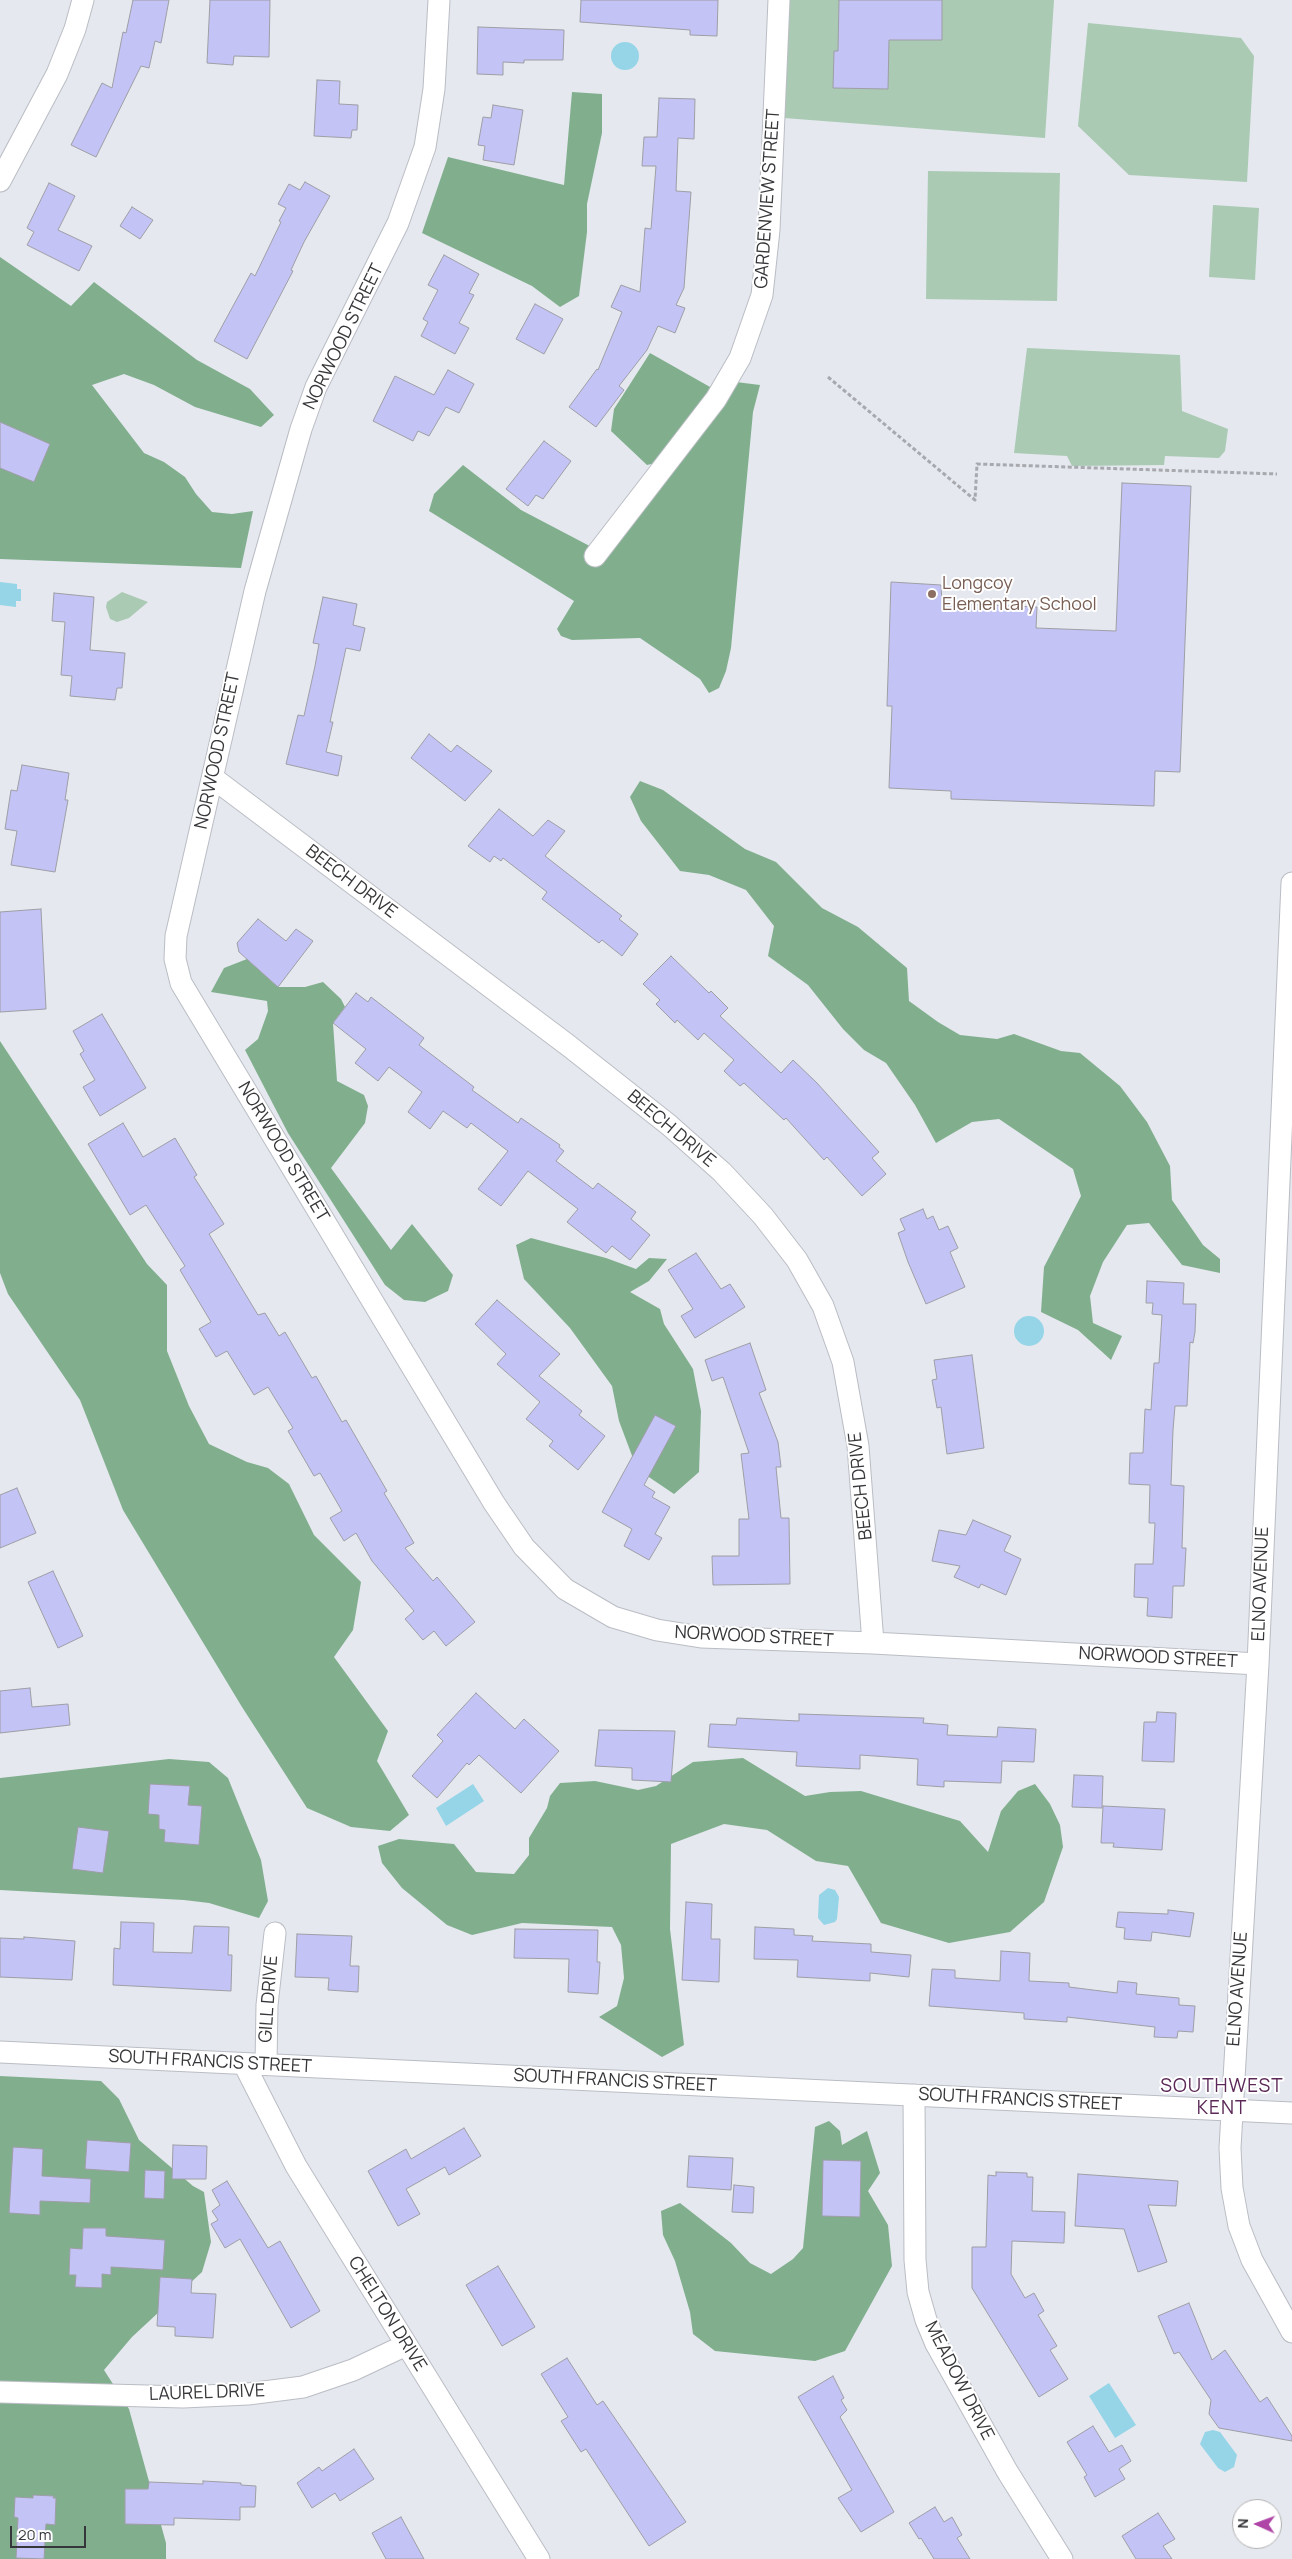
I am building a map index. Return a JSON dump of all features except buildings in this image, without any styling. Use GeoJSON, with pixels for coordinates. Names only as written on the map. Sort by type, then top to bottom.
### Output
{"type":"FeatureCollection","features":[{"type":"Feature","properties":{"kind":"street"},"geometry":{"type":"LineString","coordinates":[[0,182],[57,74],[75,29],[83,0]]}},
{"type":"Feature","properties":{"kind":"street","name":"NORWOOD STREET"},"geometry":{"type":"LineString","coordinates":[[439,0],[434,89],[426,147],[398,223],[316,387],[301,429],[248,616],[176,936],[175,960],[181,983],[489,1494],[524,1547],[565,1589],[613,1617],[657,1630],[701,1637],[873,1643],[1258,1664]]}},
{"type":"Feature","properties":{"kind":"street","name":"GARDENVIEW STREET"},"geometry":{"type":"LineString","coordinates":[[595,556],[716,398],[740,358],[762,295],[769,230],[779,0]]}},
{"type":"Feature","properties":{"kind":"street","name":"BEECH DRIVE"},"geometry":{"type":"LineString","coordinates":[[213,778],[569,1046],[669,1125],[722,1172],[768,1223],[796,1260],[823,1306],[843,1362],[858,1446],[873,1643]]}},
{"type":"Feature","properties":{"kind":"street","name":"ELNO AVENUE"},"geometry":{"type":"LineString","coordinates":[[1292,882],[1258,1664],[1230,2110],[1232,2188],[1239,2226],[1258,2272],[1292,2332]]}},
{"type":"Feature","properties":{"kind":"street","name":"GILL DRIVE"},"geometry":{"type":"LineString","coordinates":[[266,2064],[266,2005],[275,1933]]}},
{"type":"Feature","properties":{"kind":"street","name":"SOUTH FRANCIS STREET"},"geometry":{"type":"LineString","coordinates":[[0,2052],[1292,2113]]}},
{"type":"Feature","properties":{"kind":"street","name":"CHELTON DRIVE"},"geometry":{"type":"LineString","coordinates":[[244,2064],[296,2166],[539,2559]]}},
{"type":"Feature","properties":{"kind":"street","name":"MEADOW DRIVE"},"geometry":{"type":"LineString","coordinates":[[914,2095],[915,2260],[918,2292],[926,2320],[936,2344],[1002,2464],[1062,2559]]}},
{"type":"Feature","properties":{"kind":"street","name":"LAUREL DRIVE"},"geometry":{"type":"LineString","coordinates":[[0,2392],[183,2397],[256,2393],[303,2387],[352,2370],[406,2345]]}},
{"type":"Feature","properties":{"kind":"path"},"geometry":{"type":"LineString","coordinates":[[828,377],[976,500],[977,464],[1277,474]]}},
{"type":"Feature","properties":{"kind":"green space"},"geometry":{"type":"Polygon","coordinates":[[[789,0],[1054,0],[1045,138],[784,118],[789,0]]]}},
{"type":"Feature","properties":{"kind":"green space"},"geometry":{"type":"Polygon","coordinates":[[[1088,23],[1241,38],[1254,56],[1247,182],[1129,175],[1078,126],[1088,23]]]}},
{"type":"Feature","properties":{"kind":"green space"},"geometry":{"type":"Polygon","coordinates":[[[572,92],[602,94],[602,133],[587,204],[587,232],[579,296],[560,307],[532,286],[422,233],[448,157],[564,185],[572,92]]]}},
{"type":"Feature","properties":{"kind":"green space"},"geometry":{"type":"Polygon","coordinates":[[[928,171],[1060,173],[1057,301],[926,299],[928,171]]]}},
{"type":"Feature","properties":{"kind":"green space"},"geometry":{"type":"Polygon","coordinates":[[[1213,205],[1259,208],[1255,280],[1209,277],[1213,205]]]}},
{"type":"Feature","properties":{"kind":"green space"},"geometry":{"type":"Polygon","coordinates":[[[0,257],[71,306],[94,282],[197,360],[250,389],[274,415],[261,427],[195,407],[154,385],[124,374],[92,385],[144,453],[164,462],[185,477],[196,494],[212,512],[232,514],[253,511],[241,568],[0,559],[0,257]]]}},
{"type":"Feature","properties":{"kind":"green space"},"geometry":{"type":"Polygon","coordinates":[[[1027,348],[1180,355],[1182,411],[1228,429],[1225,451],[1219,458],[1165,456],[1164,465],[1072,466],[1067,456],[1014,453],[1027,348]]]}},
{"type":"Feature","properties":{"kind":"green space"},"geometry":{"type":"Polygon","coordinates":[[[650,353],[726,396],[736,382],[760,385],[753,412],[731,648],[726,671],[719,688],[709,693],[700,679],[640,638],[572,640],[561,636],[557,629],[574,601],[429,511],[434,494],[463,465],[521,510],[603,553],[681,457],[647,465],[611,431],[614,409],[650,353]]]}},
{"type":"Feature","properties":{"kind":"green space"},"geometry":{"type":"Polygon","coordinates":[[[122,592],[148,602],[129,618],[117,622],[110,619],[106,607],[107,602],[122,592]]]}},
{"type":"Feature","properties":{"kind":"green space"},"geometry":{"type":"Polygon","coordinates":[[[640,781],[663,790],[745,849],[776,862],[822,908],[858,927],[907,968],[909,1001],[938,1022],[960,1035],[997,1039],[1014,1034],[1061,1051],[1080,1053],[1120,1086],[1147,1122],[1170,1166],[1172,1200],[1203,1245],[1220,1259],[1220,1273],[1182,1265],[1149,1223],[1127,1225],[1103,1262],[1090,1296],[1093,1323],[1122,1336],[1111,1360],[1078,1330],[1041,1312],[1044,1267],[1081,1196],[1073,1169],[999,1119],[972,1122],[936,1143],[915,1105],[886,1063],[864,1050],[843,1029],[808,985],[768,956],[774,926],[746,890],[709,875],[680,871],[641,821],[630,797],[640,781]]]}},
{"type":"Feature","properties":{"kind":"green space"},"geometry":{"type":"Polygon","coordinates":[[[247,959],[278,987],[305,987],[323,982],[341,999],[345,1007],[333,1023],[337,1081],[364,1095],[368,1106],[365,1123],[331,1168],[391,1250],[412,1224],[453,1275],[448,1291],[425,1302],[404,1300],[385,1285],[288,1133],[245,1050],[258,1039],[268,1011],[267,1001],[211,992],[224,968],[247,959]]]}},
{"type":"Feature","properties":{"kind":"green space"},"geometry":{"type":"Polygon","coordinates":[[[0,1041],[147,1264],[167,1285],[167,1351],[189,1406],[209,1444],[247,1462],[268,1468],[289,1484],[314,1535],[361,1582],[353,1630],[334,1657],[388,1731],[377,1761],[409,1815],[390,1831],[351,1827],[307,1808],[242,1707],[123,1510],[80,1400],[8,1294],[0,1273],[0,1041]]]}},
{"type":"Feature","properties":{"kind":"green space"},"geometry":{"type":"Polygon","coordinates":[[[531,1238],[606,1258],[636,1269],[649,1258],[667,1259],[649,1281],[630,1292],[660,1309],[664,1324],[693,1369],[701,1411],[699,1472],[674,1494],[637,1469],[619,1421],[612,1386],[570,1328],[524,1279],[516,1245],[531,1238]]]}},
{"type":"Feature","properties":{"kind":"green space"},"geometry":{"type":"Polygon","coordinates":[[[743,1758],[805,1796],[830,1792],[861,1791],[960,1821],[988,1852],[1001,1811],[1018,1791],[1035,1784],[1050,1804],[1060,1825],[1063,1847],[1044,1902],[1010,1932],[949,1943],[881,1923],[848,1866],[816,1861],[767,1830],[724,1824],[671,1844],[670,1929],[684,2045],[662,2057],[599,2017],[617,2006],[624,1978],[621,1945],[612,1927],[522,1923],[472,1935],[447,1925],[402,1888],[382,1863],[378,1846],[399,1839],[454,1844],[476,1872],[514,1874],[529,1855],[529,1838],[547,1808],[550,1796],[560,1783],[595,1781],[638,1790],[656,1786],[693,1762],[743,1758]]]}},
{"type":"Feature","properties":{"kind":"green space"},"geometry":{"type":"Polygon","coordinates":[[[169,1759],[209,1762],[228,1778],[261,1860],[268,1901],[259,1918],[209,1903],[184,1900],[0,1890],[0,1778],[169,1759]]]}},
{"type":"Feature","properties":{"kind":"green space"},"geometry":{"type":"Polygon","coordinates":[[[0,2076],[101,2081],[119,2099],[139,2140],[193,2186],[204,2192],[211,2242],[202,2272],[132,2337],[104,2370],[129,2409],[166,2543],[166,2559],[0,2559],[0,2076]]]}},
{"type":"Feature","properties":{"kind":"green space"},"geometry":{"type":"Polygon","coordinates":[[[829,2121],[840,2131],[842,2145],[867,2131],[880,2173],[868,2191],[888,2225],[892,2266],[845,2351],[815,2361],[715,2351],[693,2334],[690,2312],[675,2261],[663,2235],[661,2211],[680,2203],[731,2243],[750,2263],[771,2274],[793,2259],[803,2248],[815,2127],[829,2121]]]}},
{"type":"Feature","properties":{"kind":"water"},"geometry":{"type":"Polygon","coordinates":[[[625,42],[635,46],[639,56],[635,66],[625,70],[615,66],[611,56],[615,46],[625,42]]]}},
{"type":"Feature","properties":{"kind":"water"},"geometry":{"type":"Polygon","coordinates":[[[0,582],[17,584],[17,589],[21,589],[21,601],[16,601],[16,607],[0,605],[0,582]]]}},
{"type":"Feature","properties":{"kind":"water"},"geometry":{"type":"Polygon","coordinates":[[[1029,1316],[1040,1320],[1044,1331],[1040,1342],[1029,1346],[1018,1342],[1014,1331],[1018,1320],[1029,1316]]]}},
{"type":"Feature","properties":{"kind":"water"},"geometry":{"type":"Polygon","coordinates":[[[473,1784],[484,1801],[446,1826],[436,1808],[473,1784]]]}},
{"type":"Feature","properties":{"kind":"water"},"geometry":{"type":"Polygon","coordinates":[[[828,1888],[835,1890],[839,1897],[837,1919],[835,1922],[824,1925],[818,1918],[819,1895],[828,1888]]]}},
{"type":"Feature","properties":{"kind":"water"},"geometry":{"type":"Polygon","coordinates":[[[1109,2383],[1136,2425],[1115,2438],[1089,2396],[1109,2383]]]}},
{"type":"Feature","properties":{"kind":"water"},"geometry":{"type":"Polygon","coordinates":[[[1213,2430],[1220,2432],[1237,2455],[1234,2467],[1225,2472],[1218,2468],[1200,2444],[1205,2432],[1213,2430]]]}},
{"type":"Feature","properties":{"kind":"place","name":"Longcoy Elementary School"},"geometry":{"type":"Point","coordinates":[932,594]}},
{"type":"Feature","properties":{"kind":"district","name":"SOUTHWEST KENT"},"geometry":{"type":"Point","coordinates":[1222,2098]}}]}
